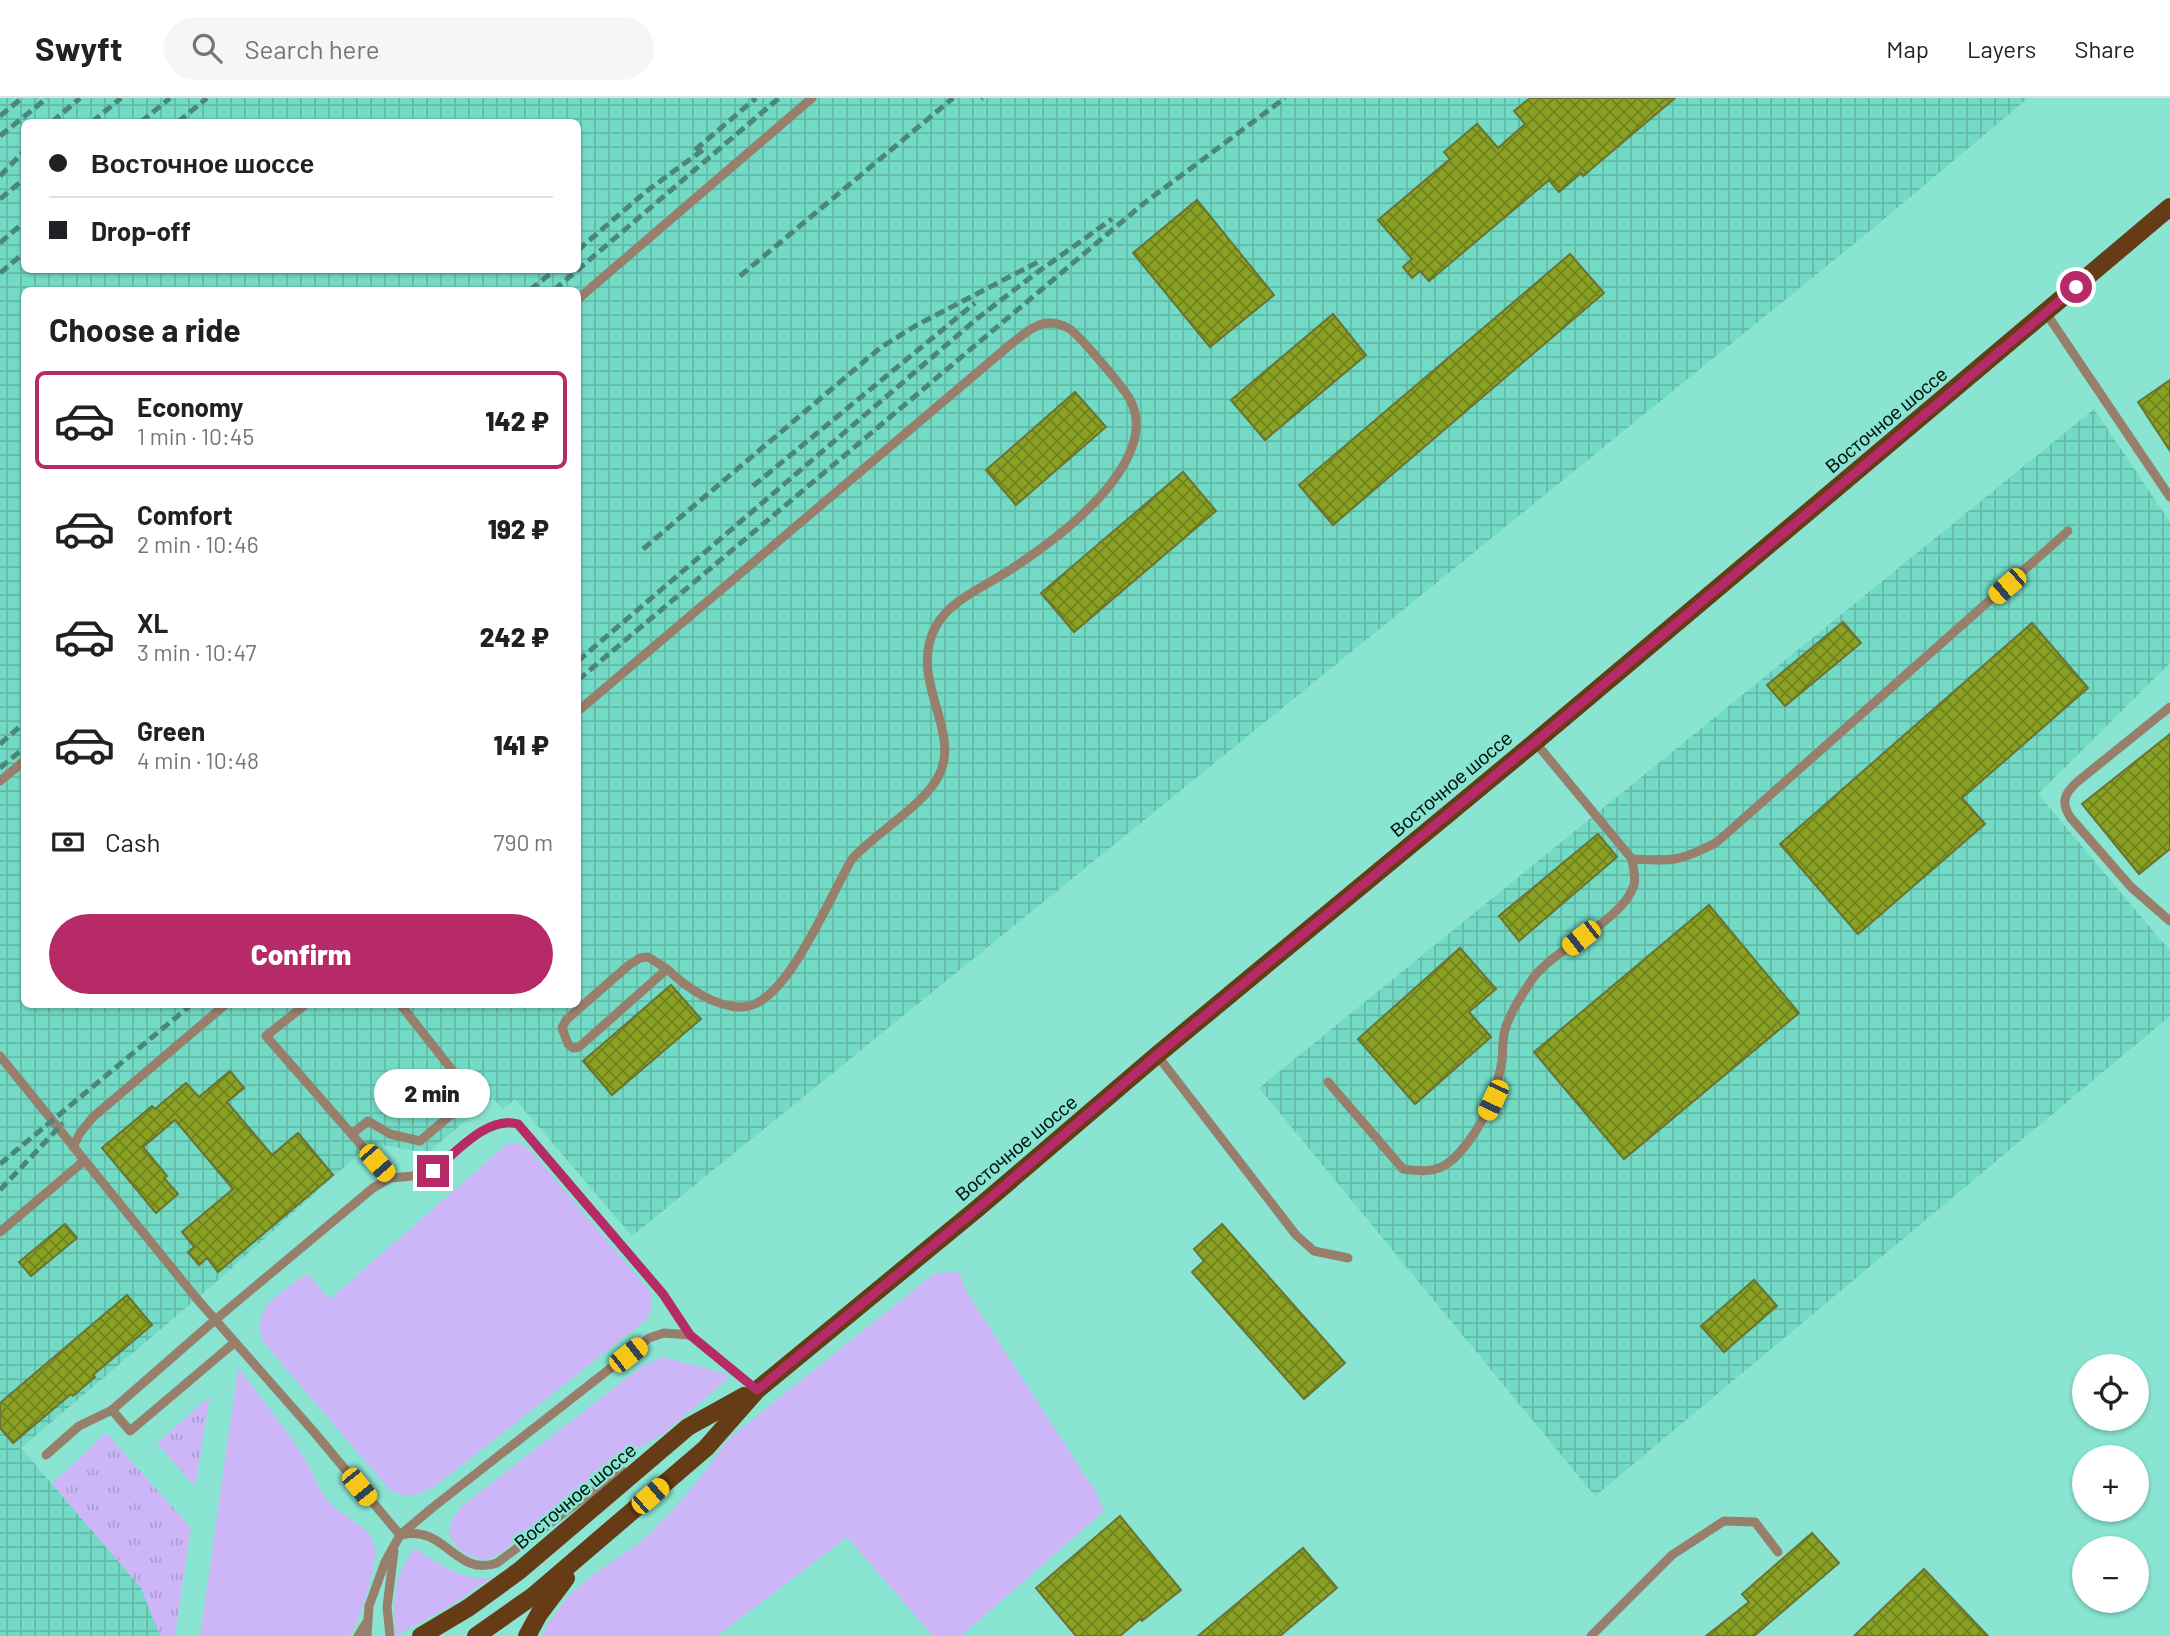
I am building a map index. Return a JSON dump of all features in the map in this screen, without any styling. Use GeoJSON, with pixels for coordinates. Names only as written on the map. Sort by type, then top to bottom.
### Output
{"type":"FeatureCollection","features":[{"type":"Feature","properties":{"kind":"main road","name":"Восточное шоссе"},"geometry":{"type":"LineString","coordinates":[[587,1550],[706,1448],[757,1390],[978,1208],[1157,1055],[1535,742],[2170,208]]}},
{"type":"Feature","properties":{"kind":"main road","name":"Восточное шоссе"},"geometry":{"type":"LineString","coordinates":[[421,1636],[468,1608],[519,1571],[688,1427],[757,1390]]}},
{"type":"Feature","properties":{"kind":"main road"},"geometry":{"type":"LineString","coordinates":[[476,1636],[533,1596],[587,1550]]}},
{"type":"Feature","properties":{"kind":"main road"},"geometry":{"type":"LineString","coordinates":[[527,1636],[539,1614],[587,1550]]}},
{"type":"Feature","properties":{"kind":"lane"},"geometry":{"type":"LineString","coordinates":[[581,296],[812,98]]}},
{"type":"Feature","properties":{"kind":"lane"},"geometry":{"type":"LineString","coordinates":[[2046,313],[2170,497]]}},
{"type":"Feature","properties":{"kind":"lane"},"geometry":{"type":"LineString","coordinates":[[581,708],[1011,344],[1031,330],[1046,323],[1071,328],[1131,401],[1136,421],[1135,439],[1117,475],[1099,496],[1049,542],[953,607],[937,624],[926,657],[943,738],[945,760],[940,774],[932,789],[852,859],[791,971],[774,990],[745,1007],[726,1005],[678,979],[649,957],[640,958],[629,965],[581,1007]]}},
{"type":"Feature","properties":{"kind":"lane"},"geometry":{"type":"LineString","coordinates":[[1632,859],[1669,861],[1688,858],[1717,842],[2068,531]]}},
{"type":"Feature","properties":{"kind":"lane"},"geometry":{"type":"LineString","coordinates":[[2170,708],[2077,782],[2064,798],[2070,817],[2131,887],[2170,921]]}},
{"type":"Feature","properties":{"kind":"lane"},"geometry":{"type":"LineString","coordinates":[[1328,1082],[1403,1170],[1440,1170],[1459,1154],[1479,1128],[1488,1110],[1502,1062],[1505,1029],[1518,1002],[1541,970],[1629,897],[1635,882],[1632,859],[1535,742]]}},
{"type":"Feature","properties":{"kind":"lane"},"geometry":{"type":"LineString","coordinates":[[0,781],[21,764]]}},
{"type":"Feature","properties":{"kind":"lane"},"geometry":{"type":"LineString","coordinates":[[580,1008],[566,1020],[562,1028],[568,1044],[573,1048],[579,1047],[667,969]]}},
{"type":"Feature","properties":{"kind":"lane"},"geometry":{"type":"LineString","coordinates":[[73,1147],[93,1117],[221,1008]]}},
{"type":"Feature","properties":{"kind":"lane"},"geometry":{"type":"LineString","coordinates":[[301,1008],[266,1036],[390,1178]]}},
{"type":"Feature","properties":{"kind":"lane"},"geometry":{"type":"LineString","coordinates":[[352,1135],[368,1121],[390,1134],[420,1141],[466,1102],[468,1090],[403,1008]]}},
{"type":"Feature","properties":{"kind":"lane"},"geometry":{"type":"LineString","coordinates":[[1157,1055],[1297,1235],[1314,1251],[1348,1258]]}},
{"type":"Feature","properties":{"kind":"lane"},"geometry":{"type":"LineString","coordinates":[[0,1056],[234,1343],[314,1432],[400,1535]]}},
{"type":"Feature","properties":{"kind":"lane"},"geometry":{"type":"LineString","coordinates":[[46,1454],[79,1426],[112,1410],[373,1188],[390,1178],[425,1175],[481,1132],[509,1121],[518,1124],[663,1294],[690,1335],[757,1390]]}},
{"type":"Feature","properties":{"kind":"lane"},"geometry":{"type":"LineString","coordinates":[[0,1232],[84,1161]]}},
{"type":"Feature","properties":{"kind":"lane"},"geometry":{"type":"LineString","coordinates":[[367,1636],[366,1623],[374,1586],[400,1535],[649,1338],[664,1333],[690,1335]]}},
{"type":"Feature","properties":{"kind":"lane"},"geometry":{"type":"LineString","coordinates":[[112,1410],[130,1430],[234,1343]]}},
{"type":"Feature","properties":{"kind":"lane"},"geometry":{"type":"LineString","coordinates":[[400,1535],[415,1532],[425,1534],[469,1563],[485,1568],[497,1563],[589,1494],[665,1448]]}},
{"type":"Feature","properties":{"kind":"lane"},"geometry":{"type":"LineString","coordinates":[[1591,1636],[1672,1555],[1724,1521],[1755,1522],[1778,1552]]}},
{"type":"Feature","properties":{"kind":"lane"},"geometry":{"type":"LineString","coordinates":[[390,1636],[387,1607],[394,1548]]}},
{"type":"Feature","properties":{"kind":"lane"},"geometry":{"type":"LineString","coordinates":[[358,1636],[366,1623]]}},
{"type":"Feature","properties":{"kind":"shaded area"},"geometry":{"type":"Polygon","coordinates":[[[0,98],[2028,98],[1871,230],[632,1236],[515,1099],[503,1109],[493,1098],[427,1153],[371,1143],[215,1283],[21,1448],[141,1588],[160,1636],[0,1636],[0,98]]]}},
{"type":"Feature","properties":{"kind":"shaded area"},"geometry":{"type":"Polygon","coordinates":[[[2094,409],[2170,522],[2170,663],[2038,794],[2170,951],[2170,1016],[1595,1496],[1259,1088],[2094,409]]]}},
{"type":"Feature","properties":{"kind":"green space"},"geometry":{"type":"Polygon","coordinates":[[[519,1143],[530,1150],[652,1294],[651,1310],[646,1320],[434,1487],[416,1494],[401,1494],[389,1489],[264,1343],[260,1320],[270,1302],[307,1273],[330,1299],[507,1144],[519,1143]]]}},
{"type":"Feature","properties":{"kind":"green space"},"geometry":{"type":"Polygon","coordinates":[[[959,1272],[967,1293],[1097,1494],[1104,1511],[961,1636],[933,1636],[847,1537],[717,1636],[543,1636],[547,1625],[569,1595],[641,1542],[674,1509],[728,1439],[935,1273],[959,1272]]]}},
{"type":"Feature","properties":{"kind":"green space"},"geometry":{"type":"Polygon","coordinates":[[[663,1357],[726,1374],[729,1378],[663,1434],[609,1466],[500,1553],[481,1559],[458,1548],[451,1538],[450,1525],[462,1506],[642,1366],[663,1357]]]}},
{"type":"Feature","properties":{"kind":"green space"},"geometry":{"type":"Polygon","coordinates":[[[238,1367],[302,1454],[328,1501],[366,1531],[374,1544],[372,1576],[364,1604],[350,1636],[200,1636],[238,1367]]]}},
{"type":"Feature","properties":{"kind":"green space"},"geometry":{"type":"Polygon","coordinates":[[[210,1396],[195,1487],[157,1443],[210,1396]]]}},
{"type":"Feature","properties":{"kind":"green space"},"geometry":{"type":"Polygon","coordinates":[[[106,1433],[191,1528],[175,1636],[160,1636],[141,1588],[52,1484],[106,1433]]]}},
{"type":"Feature","properties":{"kind":"green space"},"geometry":{"type":"Polygon","coordinates":[[[414,1548],[461,1574],[493,1577],[450,1606],[396,1636],[394,1612],[398,1579],[414,1548]]]}},
{"type":"Feature","properties":{"kind":"building"},"geometry":{"type":"Polygon","coordinates":[[[1530,98],[1675,98],[1583,176],[1581,173],[1559,192],[1549,180],[1429,281],[1420,271],[1412,278],[1403,267],[1412,259],[1378,220],[1450,159],[1444,152],[1477,124],[1498,148],[1525,124],[1514,111],[1530,98]]]}},
{"type":"Feature","properties":{"kind":"building"},"geometry":{"type":"Polygon","coordinates":[[[1197,200],[1274,295],[1210,347],[1133,253],[1197,200]]]}},
{"type":"Feature","properties":{"kind":"building"},"geometry":{"type":"Polygon","coordinates":[[[1570,254],[1604,293],[1333,525],[1299,485],[1570,254]]]}},
{"type":"Feature","properties":{"kind":"building"},"geometry":{"type":"Polygon","coordinates":[[[1333,314],[1366,355],[1265,440],[1231,400],[1333,314]]]}},
{"type":"Feature","properties":{"kind":"building"},"geometry":{"type":"Polygon","coordinates":[[[2170,380],[2170,451],[2138,402],[2170,380]]]}},
{"type":"Feature","properties":{"kind":"building"},"geometry":{"type":"Polygon","coordinates":[[[1075,392],[1106,427],[1016,505],[986,470],[1075,392]]]}},
{"type":"Feature","properties":{"kind":"building"},"geometry":{"type":"Polygon","coordinates":[[[1183,472],[1216,511],[1074,632],[1041,593],[1183,472]]]}},
{"type":"Feature","properties":{"kind":"building"},"geometry":{"type":"Polygon","coordinates":[[[1843,622],[1861,643],[1785,706],[1767,685],[1843,622]]]}},
{"type":"Feature","properties":{"kind":"building"},"geometry":{"type":"Polygon","coordinates":[[[2032,623],[2088,688],[1962,798],[1985,824],[1858,934],[1780,844],[2032,623]]]}},
{"type":"Feature","properties":{"kind":"building"},"geometry":{"type":"Polygon","coordinates":[[[2170,734],[2170,849],[2139,874],[2082,804],[2170,734]]]}},
{"type":"Feature","properties":{"kind":"building"},"geometry":{"type":"Polygon","coordinates":[[[1598,834],[1617,857],[1519,941],[1499,916],[1598,834]]]}},
{"type":"Feature","properties":{"kind":"building"},"geometry":{"type":"Polygon","coordinates":[[[1709,905],[1799,1013],[1624,1159],[1534,1052],[1709,905]]]}},
{"type":"Feature","properties":{"kind":"building"},"geometry":{"type":"Polygon","coordinates":[[[1460,948],[1496,989],[1469,1012],[1491,1037],[1415,1104],[1358,1039],[1460,948]]]}},
{"type":"Feature","properties":{"kind":"building"},"geometry":{"type":"Polygon","coordinates":[[[671,985],[701,1019],[612,1095],[583,1061],[671,985]]]}},
{"type":"Feature","properties":{"kind":"building"},"geometry":{"type":"Polygon","coordinates":[[[230,1071],[244,1088],[227,1102],[272,1155],[298,1133],[333,1175],[218,1272],[207,1258],[199,1265],[188,1252],[194,1247],[182,1232],[233,1189],[175,1120],[143,1147],[178,1194],[156,1213],[102,1148],[152,1106],[155,1109],[186,1083],[199,1097],[230,1071]]]}},
{"type":"Feature","properties":{"kind":"building"},"geometry":{"type":"Polygon","coordinates":[[[65,1224],[77,1238],[31,1276],[19,1262],[65,1224]]]}},
{"type":"Feature","properties":{"kind":"building"},"geometry":{"type":"Polygon","coordinates":[[[1222,1224],[1345,1363],[1304,1399],[1192,1272],[1204,1261],[1194,1249],[1222,1224]]]}},
{"type":"Feature","properties":{"kind":"building"},"geometry":{"type":"Polygon","coordinates":[[[1754,1280],[1777,1306],[1724,1352],[1701,1326],[1754,1280]]]}},
{"type":"Feature","properties":{"kind":"building"},"geometry":{"type":"Polygon","coordinates":[[[127,1295],[152,1325],[93,1375],[95,1377],[73,1396],[71,1394],[13,1443],[0,1428],[0,1403],[127,1295]]]}},
{"type":"Feature","properties":{"kind":"building"},"geometry":{"type":"Polygon","coordinates":[[[1120,1516],[1181,1590],[1120,1636],[1076,1636],[1036,1588],[1120,1516]]]}},
{"type":"Feature","properties":{"kind":"building"},"geometry":{"type":"Polygon","coordinates":[[[1812,1533],[1839,1563],[1754,1636],[1706,1636],[1749,1602],[1742,1594],[1812,1533]]]}},
{"type":"Feature","properties":{"kind":"building"},"geometry":{"type":"Polygon","coordinates":[[[1303,1548],[1337,1588],[1280,1636],[1198,1636],[1303,1548]]]}},
{"type":"Feature","properties":{"kind":"building"},"geometry":{"type":"Polygon","coordinates":[[[1924,1569],[1988,1636],[1854,1636],[1924,1569]]]}},
{"type":"Feature","properties":{"kind":"railway"},"geometry":{"type":"LineString","coordinates":[[0,116],[22,98]]}},
{"type":"Feature","properties":{"kind":"railway"},"geometry":{"type":"LineString","coordinates":[[21,119],[47,98]]}},
{"type":"Feature","properties":{"kind":"railway"},"geometry":{"type":"LineString","coordinates":[[56,119],[80,98]]}},
{"type":"Feature","properties":{"kind":"railway"},"geometry":{"type":"LineString","coordinates":[[96,119],[121,98]]}},
{"type":"Feature","properties":{"kind":"railway"},"geometry":{"type":"LineString","coordinates":[[145,119],[170,98]]}},
{"type":"Feature","properties":{"kind":"railway"},"geometry":{"type":"LineString","coordinates":[[182,119],[207,98]]}},
{"type":"Feature","properties":{"kind":"railway"},"geometry":{"type":"LineString","coordinates":[[695,150],[756,98]]}},
{"type":"Feature","properties":{"kind":"railway"},"geometry":{"type":"LineString","coordinates":[[581,267],[779,98]]}},
{"type":"Feature","properties":{"kind":"railway"},"geometry":{"type":"LineString","coordinates":[[740,276],[953,98]]}},
{"type":"Feature","properties":{"kind":"railway"},"geometry":{"type":"LineString","coordinates":[[581,677],[1143,204],[1285,98]]}},
{"type":"Feature","properties":{"kind":"railway"},"geometry":{"type":"LineString","coordinates":[[0,136],[21,119]]}},
{"type":"Feature","properties":{"kind":"railway"},"geometry":{"type":"LineString","coordinates":[[581,247],[648,190],[707,147]]}},
{"type":"Feature","properties":{"kind":"railway"},"geometry":{"type":"LineString","coordinates":[[0,176],[21,154]]}},
{"type":"Feature","properties":{"kind":"railway"},"geometry":{"type":"LineString","coordinates":[[0,199],[21,182]]}},
{"type":"Feature","properties":{"kind":"railway"},"geometry":{"type":"LineString","coordinates":[[581,658],[979,317],[1112,219]]}},
{"type":"Feature","properties":{"kind":"railway"},"geometry":{"type":"LineString","coordinates":[[0,243],[21,225]]}},
{"type":"Feature","properties":{"kind":"railway"},"geometry":{"type":"LineString","coordinates":[[0,273],[21,256]]}},
{"type":"Feature","properties":{"kind":"railway"},"geometry":{"type":"LineString","coordinates":[[643,549],[880,348],[915,326],[1038,262]]}},
{"type":"Feature","properties":{"kind":"railway"},"geometry":{"type":"LineString","coordinates":[[534,287],[551,273]]}},
{"type":"Feature","properties":{"kind":"railway"},"geometry":{"type":"LineString","coordinates":[[558,287],[574,273]]}},
{"type":"Feature","properties":{"kind":"railway"},"geometry":{"type":"LineString","coordinates":[[753,486],[975,303]]}},
{"type":"Feature","properties":{"kind":"railway"},"geometry":{"type":"LineString","coordinates":[[0,744],[21,726]]}},
{"type":"Feature","properties":{"kind":"railway"},"geometry":{"type":"LineString","coordinates":[[0,768],[21,750]]}},
{"type":"Feature","properties":{"kind":"railway"},"geometry":{"type":"LineString","coordinates":[[0,1164],[187,1008]]}},
{"type":"Feature","properties":{"kind":"railway"},"geometry":{"type":"LineString","coordinates":[[0,1190],[63,1123]]}},
{"type":"Feature","properties":{"kind":"route"},"geometry":{"type":"LineString","coordinates":[[433,1171],[481,1132],[509,1121],[518,1124],[663,1294],[690,1335],[757,1390],[978,1208],[1157,1055],[1535,742],[2076,287]]}}]}
